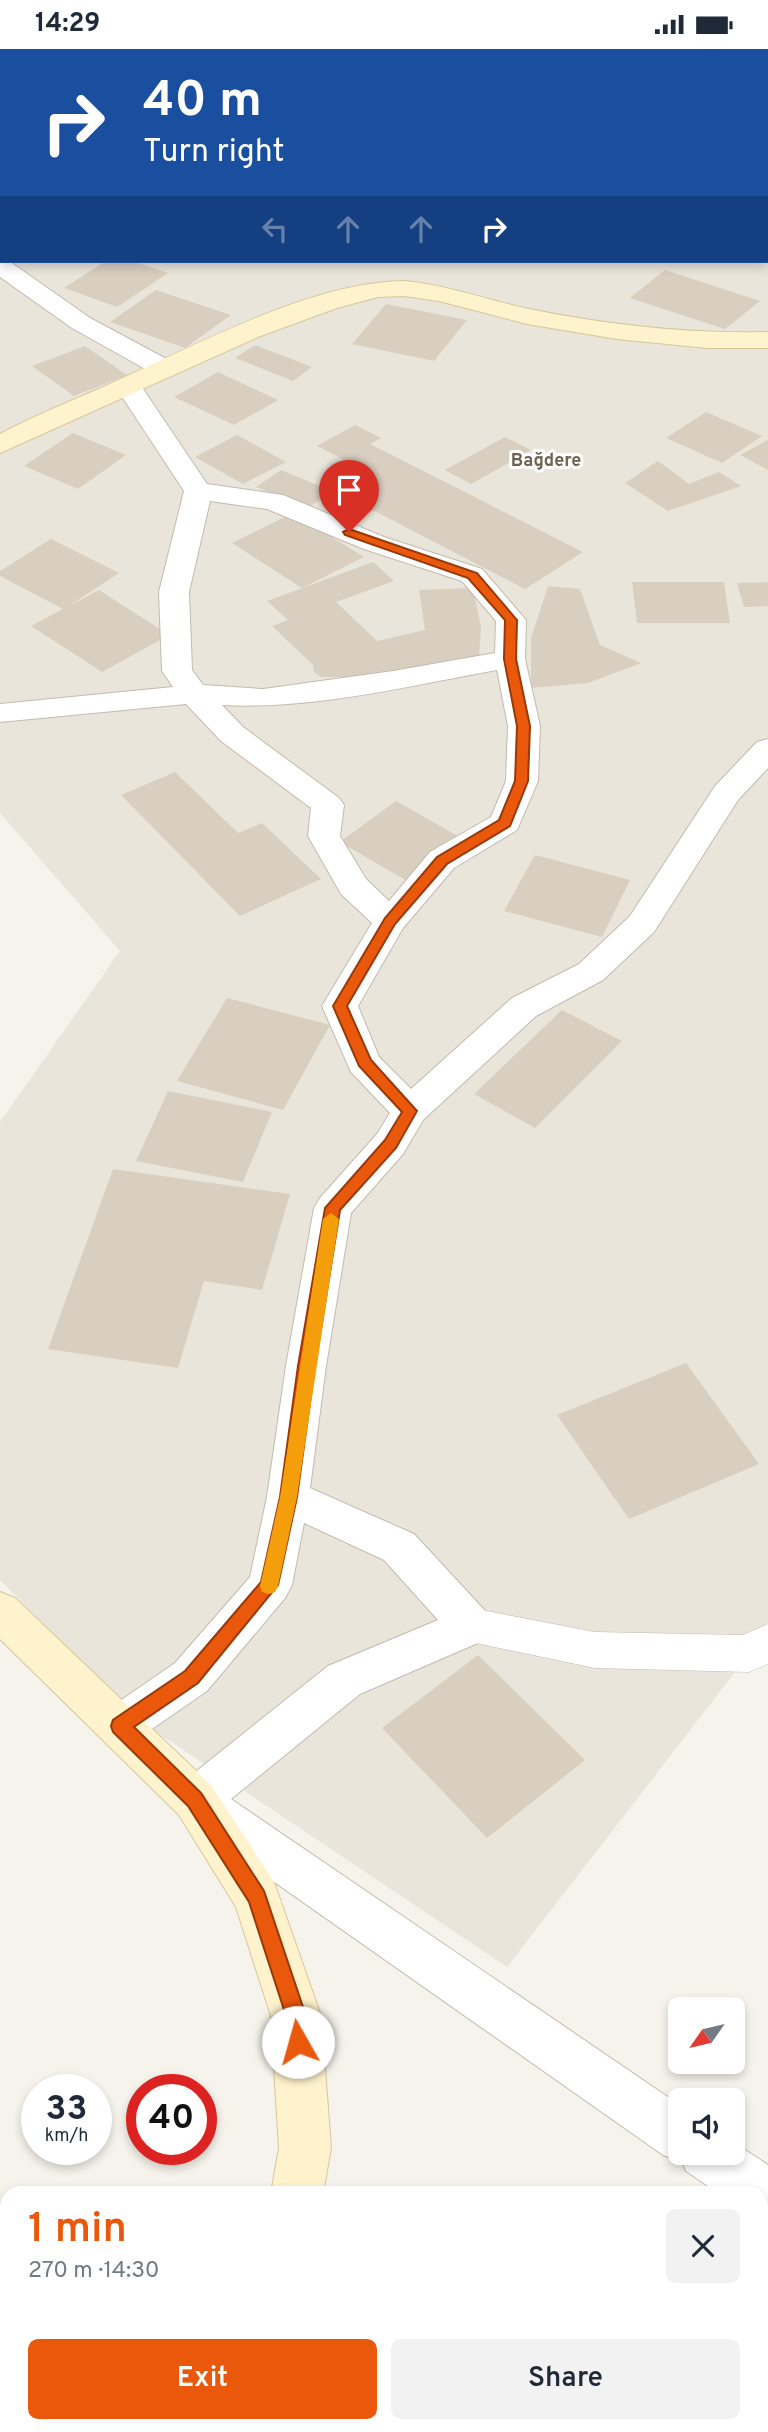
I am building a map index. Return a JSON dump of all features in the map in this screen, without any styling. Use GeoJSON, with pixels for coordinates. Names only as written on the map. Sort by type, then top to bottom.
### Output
{"type":"FeatureCollection","features":[{"type":"Feature","properties":{"kind":"street"},"geometry":{"type":"LineString","coordinates":[[0,266],[81,323],[165,369]]}},
{"type":"Feature","properties":{"kind":"street"},"geometry":{"type":"LineString","coordinates":[[0,445],[41,422],[299,312],[351,295],[386,289],[438,294],[526,315],[640,336],[733,342],[768,340]]}},
{"type":"Feature","properties":{"kind":"street"},"geometry":{"type":"LineString","coordinates":[[128,386],[198,491],[174,592],[177,671],[194,694],[232,734],[328,805],[324,836],[353,886],[390,921]]}},
{"type":"Feature","properties":{"kind":"street"},"geometry":{"type":"LineString","coordinates":[[198,491],[273,501],[374,543],[472,575],[511,620],[510,659],[524,726],[522,781],[505,823],[442,860],[390,921],[340,1006],[364,1063],[410,1111]]}},
{"type":"Feature","properties":{"kind":"street"},"geometry":{"type":"LineString","coordinates":[[0,713],[194,694],[263,698],[393,680],[510,659]]}},
{"type":"Feature","properties":{"kind":"street"},"geometry":{"type":"LineString","coordinates":[[120,1726],[191,1677],[270,1585],[288,1497],[306,1366],[333,1208],[390,1144],[410,1111],[524,1007],[591,972],[642,924],[726,793],[768,749]]}},
{"type":"Feature","properties":{"kind":"street"},"geometry":{"type":"LineString","coordinates":[[195,1800],[344,1680],[471,1626],[399,1547],[288,1497]]}},
{"type":"Feature","properties":{"kind":"street"},"geometry":{"type":"LineString","coordinates":[[0,1611],[195,1800],[668,2128]]}},
{"type":"Feature","properties":{"kind":"street"},"geometry":{"type":"LineString","coordinates":[[195,1800],[257,1898],[296,2016],[305,2148],[298,2186]]}},
{"type":"Feature","properties":{"kind":"street"},"geometry":{"type":"LineString","coordinates":[[722,2165],[754,2186]]}},
{"type":"Feature","properties":{"kind":"lane"},"geometry":{"type":"LineString","coordinates":[[471,1626],[595,1650],[749,1654],[768,1642]]}},
{"type":"Feature","properties":{"kind":"shaded area"},"geometry":{"type":"Polygon","coordinates":[[[0,263],[768,263],[768,1637],[749,1654],[507,1967],[137,1719],[0,1580],[0,1122],[120,951],[0,813],[0,263]]]}},
{"type":"Feature","properties":{"kind":"building"},"geometry":{"type":"Polygon","coordinates":[[[103,263],[138,263],[168,273],[117,307],[64,288],[103,263]]]}},
{"type":"Feature","properties":{"kind":"building"},"geometry":{"type":"Polygon","coordinates":[[[665,270],[760,301],[725,329],[630,298],[665,270]]]}},
{"type":"Feature","properties":{"kind":"building"},"geometry":{"type":"Polygon","coordinates":[[[156,290],[231,315],[185,348],[110,322],[156,290]]]}},
{"type":"Feature","properties":{"kind":"building"},"geometry":{"type":"Polygon","coordinates":[[[386,304],[467,320],[434,361],[352,344],[386,304]]]}},
{"type":"Feature","properties":{"kind":"building"},"geometry":{"type":"Polygon","coordinates":[[[255,345],[312,367],[293,381],[235,358],[255,345]]]}},
{"type":"Feature","properties":{"kind":"building"},"geometry":{"type":"Polygon","coordinates":[[[85,346],[127,375],[74,396],[32,366],[85,346]]]}},
{"type":"Feature","properties":{"kind":"building"},"geometry":{"type":"Polygon","coordinates":[[[218,372],[278,400],[234,425],[174,397],[218,372]]]}},
{"type":"Feature","properties":{"kind":"building"},"geometry":{"type":"Polygon","coordinates":[[[706,412],[762,436],[722,463],[666,438],[706,412]]]}},
{"type":"Feature","properties":{"kind":"building"},"geometry":{"type":"Polygon","coordinates":[[[355,425],[381,438],[370,444],[583,552],[525,589],[336,491],[368,472],[317,446],[355,425]]]}},
{"type":"Feature","properties":{"kind":"building"},"geometry":{"type":"Polygon","coordinates":[[[73,433],[126,455],[78,489],[24,466],[73,433]]]}},
{"type":"Feature","properties":{"kind":"building"},"geometry":{"type":"Polygon","coordinates":[[[237,435],[286,462],[243,484],[195,457],[237,435]]]}},
{"type":"Feature","properties":{"kind":"building"},"geometry":{"type":"Polygon","coordinates":[[[505,437],[531,450],[471,484],[445,470],[505,437]]]}},
{"type":"Feature","properties":{"kind":"building"},"geometry":{"type":"Polygon","coordinates":[[[768,440],[768,470],[740,455],[768,440]]]}},
{"type":"Feature","properties":{"kind":"building"},"geometry":{"type":"Polygon","coordinates":[[[658,461],[689,484],[719,472],[741,486],[668,511],[625,483],[658,461]]]}},
{"type":"Feature","properties":{"kind":"building"},"geometry":{"type":"Polygon","coordinates":[[[281,470],[332,491],[308,508],[256,487],[281,470]]]}},
{"type":"Feature","properties":{"kind":"building"},"geometry":{"type":"Polygon","coordinates":[[[293,513],[364,557],[302,588],[232,543],[293,513]]]}},
{"type":"Feature","properties":{"kind":"building"},"geometry":{"type":"Polygon","coordinates":[[[51,539],[119,573],[69,606],[99,590],[169,635],[102,672],[31,626],[63,609],[0,576],[0,571],[51,539]]]}},
{"type":"Feature","properties":{"kind":"building"},"geometry":{"type":"Polygon","coordinates":[[[373,562],[394,581],[336,602],[377,641],[425,630],[419,590],[473,588],[481,628],[479,656],[427,670],[345,677],[321,677],[314,672],[313,665],[272,626],[288,620],[267,601],[373,562]]]}},
{"type":"Feature","properties":{"kind":"building"},"geometry":{"type":"Polygon","coordinates":[[[632,582],[724,582],[730,623],[637,623],[632,582]]]}},
{"type":"Feature","properties":{"kind":"building"},"geometry":{"type":"Polygon","coordinates":[[[768,582],[768,606],[744,607],[737,583],[768,582]]]}},
{"type":"Feature","properties":{"kind":"building"},"geometry":{"type":"Polygon","coordinates":[[[548,586],[580,589],[600,645],[641,663],[588,683],[531,688],[531,638],[548,586]]]}},
{"type":"Feature","properties":{"kind":"building"},"geometry":{"type":"Polygon","coordinates":[[[175,772],[238,833],[262,823],[321,879],[240,916],[121,795],[175,772]]]}},
{"type":"Feature","properties":{"kind":"building"},"geometry":{"type":"Polygon","coordinates":[[[396,801],[463,839],[407,881],[340,842],[396,801]]]}},
{"type":"Feature","properties":{"kind":"building"},"geometry":{"type":"Polygon","coordinates":[[[535,855],[630,880],[602,937],[504,911],[535,855]]]}},
{"type":"Feature","properties":{"kind":"building"},"geometry":{"type":"Polygon","coordinates":[[[227,998],[330,1025],[283,1110],[177,1081],[227,998]]]}},
{"type":"Feature","properties":{"kind":"building"},"geometry":{"type":"Polygon","coordinates":[[[562,1010],[622,1041],[535,1128],[474,1094],[562,1010]]]}},
{"type":"Feature","properties":{"kind":"building"},"geometry":{"type":"Polygon","coordinates":[[[168,1091],[272,1112],[243,1182],[136,1161],[168,1091]]]}},
{"type":"Feature","properties":{"kind":"building"},"geometry":{"type":"Polygon","coordinates":[[[113,1169],[290,1194],[262,1290],[204,1281],[178,1368],[48,1349],[113,1169]]]}},
{"type":"Feature","properties":{"kind":"building"},"geometry":{"type":"Polygon","coordinates":[[[686,1363],[759,1464],[629,1519],[557,1415],[686,1363]]]}},
{"type":"Feature","properties":{"kind":"building"},"geometry":{"type":"Polygon","coordinates":[[[478,1655],[585,1760],[487,1838],[382,1728],[478,1655]]]}},
{"type":"Feature","properties":{"kind":"slow traffic"},"geometry":{"type":"LineString","coordinates":[[269,1586],[288,1497],[306,1366],[331,1219]]}},
{"type":"Feature","properties":{"kind":"district","name":"Bağdere"},"geometry":{"type":"Point","coordinates":[546,461]}},
{"type":"Feature","properties":{"kind":"route"},"geometry":{"type":"LineString","coordinates":[[298,2042],[296,2016],[257,1898],[195,1800],[120,1726],[191,1677],[270,1585],[288,1497],[306,1366],[333,1208],[390,1144],[410,1111],[364,1063],[340,1006],[390,921],[442,860],[505,823],[522,781],[524,726],[510,659],[511,620],[472,575],[374,543],[349,532]]}}]}
